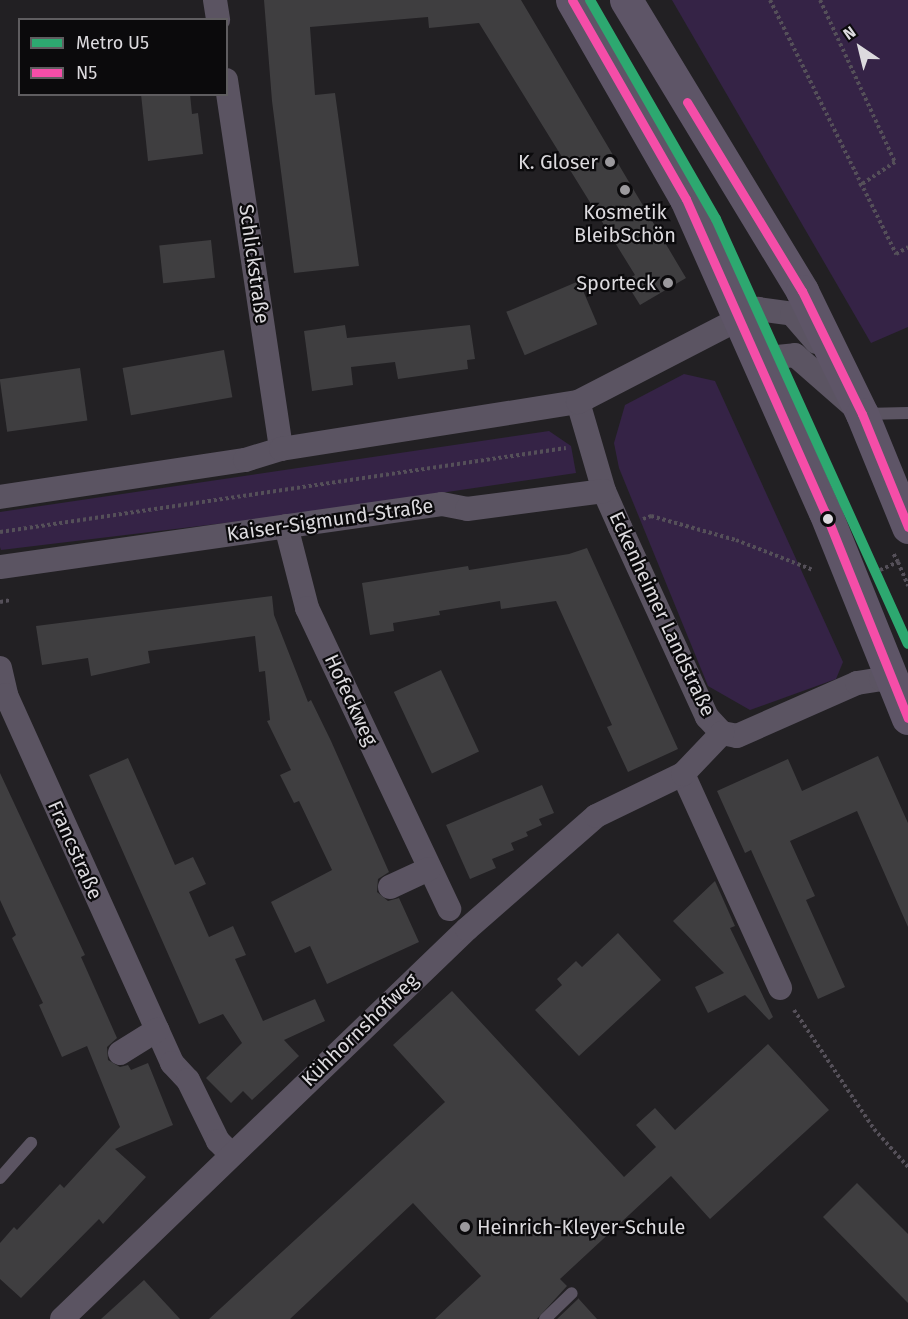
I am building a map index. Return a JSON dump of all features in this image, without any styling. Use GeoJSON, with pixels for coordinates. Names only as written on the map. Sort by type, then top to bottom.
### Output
{"type":"FeatureCollection","features":[{"type":"Feature","properties":{"kind":"main road"},"geometry":{"type":"LineString","coordinates":[[572,0],[686,199],[825,512],[892,684],[908,718]]}},
{"type":"Feature","properties":{"kind":"main road"},"geometry":{"type":"LineString","coordinates":[[626,0],[802,291],[908,527]]}},
{"type":"Feature","properties":{"kind":"street"},"geometry":{"type":"LineString","coordinates":[[215,0],[218,18]]}},
{"type":"Feature","properties":{"kind":"street","name":"Schlickstraße"},"geometry":{"type":"LineString","coordinates":[[228,93],[281,449]]}},
{"type":"Feature","properties":{"kind":"street"},"geometry":{"type":"LineString","coordinates":[[0,497],[245,460],[281,449],[578,402],[651,366],[738,315],[758,309],[776,309],[802,322],[854,407]]}},
{"type":"Feature","properties":{"kind":"street"},"geometry":{"type":"LineString","coordinates":[[761,369],[771,359],[795,355],[854,407]]}},
{"type":"Feature","properties":{"kind":"street"},"geometry":{"type":"LineString","coordinates":[[578,402],[604,490]]}},
{"type":"Feature","properties":{"kind":"street","name":"Eckenheimer Landstraße"},"geometry":{"type":"LineString","coordinates":[[604,490],[707,717],[722,733],[737,736],[857,683],[881,679],[892,684]]}},
{"type":"Feature","properties":{"kind":"street","name":"Kaiser-Sigmund-Straße"},"geometry":{"type":"LineString","coordinates":[[0,567],[442,504],[467,509],[604,490]]}},
{"type":"Feature","properties":{"kind":"street","name":"Hofeckweg"},"geometry":{"type":"LineString","coordinates":[[286,526],[307,608],[449,909]]}},
{"type":"Feature","properties":{"kind":"street","name":"Francstraße"},"geometry":{"type":"LineString","coordinates":[[0,668],[6,695],[172,1063],[188,1080],[218,1141],[231,1154]]}},
{"type":"Feature","properties":{"kind":"street","name":"Kühhornshofweg"},"geometry":{"type":"LineString","coordinates":[[62,1319],[467,929],[596,816],[683,774],[722,733]]}},
{"type":"Feature","properties":{"kind":"street"},"geometry":{"type":"LineString","coordinates":[[683,774],[780,988]]}},
{"type":"Feature","properties":{"kind":"street"},"geometry":{"type":"LineString","coordinates":[[390,887],[429,870]]}},
{"type":"Feature","properties":{"kind":"street"},"geometry":{"type":"LineString","coordinates":[[120,1053],[157,1030]]}},
{"type":"Feature","properties":{"kind":"lane"},"geometry":{"type":"LineString","coordinates":[[854,407],[908,413]]}},
{"type":"Feature","properties":{"kind":"lane"},"geometry":{"type":"LineString","coordinates":[[0,1178],[31,1143]]}},
{"type":"Feature","properties":{"kind":"lane"},"geometry":{"type":"LineString","coordinates":[[545,1319],[572,1293]]}},
{"type":"Feature","properties":{"kind":"path"},"geometry":{"type":"LineString","coordinates":[[770,0],[859,186],[896,254],[908,248]]}},
{"type":"Feature","properties":{"kind":"path"},"geometry":{"type":"LineString","coordinates":[[820,0],[895,162],[859,186]]}},
{"type":"Feature","properties":{"kind":"path"},"geometry":{"type":"LineString","coordinates":[[0,532],[592,444]]}},
{"type":"Feature","properties":{"kind":"path"},"geometry":{"type":"LineString","coordinates":[[620,527],[651,516],[736,540],[813,570]]}},
{"type":"Feature","properties":{"kind":"path"},"geometry":{"type":"LineString","coordinates":[[897,562],[908,586]]}},
{"type":"Feature","properties":{"kind":"path"},"geometry":{"type":"LineString","coordinates":[[0,602],[10,600]]}},
{"type":"Feature","properties":{"kind":"path"},"geometry":{"type":"LineString","coordinates":[[780,988],[873,1129],[908,1167]]}},
{"type":"Feature","properties":{"kind":"shaded area"},"geometry":{"type":"Polygon","coordinates":[[[672,0],[908,0],[908,327],[871,343],[672,0]]]}},
{"type":"Feature","properties":{"kind":"shaded area"},"geometry":{"type":"Polygon","coordinates":[[[684,374],[715,381],[843,662],[836,679],[750,710],[708,686],[619,468],[614,443],[625,405],[684,374]]]}},
{"type":"Feature","properties":{"kind":"shaded area"},"geometry":{"type":"Polygon","coordinates":[[[549,431],[571,446],[576,473],[284,516],[1,550],[0,547],[0,512],[549,431]]]}},
{"type":"Feature","properties":{"kind":"building"},"geometry":{"type":"Polygon","coordinates":[[[264,0],[521,0],[686,278],[640,305],[625,281],[635,275],[479,23],[429,28],[428,17],[310,27],[315,95],[335,93],[359,266],[294,273],[272,101],[264,0]]]}},
{"type":"Feature","properties":{"kind":"building"},"geometry":{"type":"Polygon","coordinates":[[[141,96],[190,96],[192,114],[198,113],[203,154],[148,161],[141,96]]]}},
{"type":"Feature","properties":{"kind":"building"},"geometry":{"type":"Polygon","coordinates":[[[211,240],[215,278],[163,283],[159,245],[211,240]]]}},
{"type":"Feature","properties":{"kind":"building"},"geometry":{"type":"Polygon","coordinates":[[[579,281],[597,324],[525,355],[506,312],[579,281]]]}},
{"type":"Feature","properties":{"kind":"building"},"geometry":{"type":"Polygon","coordinates":[[[345,325],[347,338],[470,325],[475,359],[467,360],[468,369],[398,379],[395,362],[351,367],[353,385],[312,391],[304,331],[345,325]]]}},
{"type":"Feature","properties":{"kind":"building"},"geometry":{"type":"Polygon","coordinates":[[[224,350],[232,397],[131,415],[123,368],[224,350]]]}},
{"type":"Feature","properties":{"kind":"building"},"geometry":{"type":"Polygon","coordinates":[[[80,368],[87,420],[7,432],[0,379],[80,368]]]}},
{"type":"Feature","properties":{"kind":"building"},"geometry":{"type":"Polygon","coordinates":[[[587,548],[678,749],[628,772],[607,727],[612,725],[556,601],[501,609],[500,601],[439,611],[440,615],[393,623],[394,631],[370,635],[362,583],[468,566],[469,570],[569,554],[587,548]]]}},
{"type":"Feature","properties":{"kind":"building"},"geometry":{"type":"Polygon","coordinates":[[[272,596],[274,615],[308,702],[311,700],[331,741],[389,872],[378,879],[377,892],[388,901],[399,898],[419,942],[327,984],[310,946],[295,953],[271,902],[332,870],[299,801],[294,803],[280,775],[291,770],[267,721],[270,720],[265,671],[259,672],[255,636],[148,651],[150,663],[91,676],[88,658],[42,665],[36,626],[272,596]]]}},
{"type":"Feature","properties":{"kind":"building"},"geometry":{"type":"Polygon","coordinates":[[[441,670],[479,752],[432,774],[394,692],[441,670]]]}},
{"type":"Feature","properties":{"kind":"building"},"geometry":{"type":"Polygon","coordinates":[[[878,756],[908,823],[908,927],[857,811],[790,841],[815,896],[806,900],[845,987],[818,999],[751,850],[745,853],[717,791],[788,759],[802,791],[878,756]]]}},
{"type":"Feature","properties":{"kind":"building"},"geometry":{"type":"Polygon","coordinates":[[[128,758],[175,865],[193,857],[206,884],[189,892],[209,937],[233,926],[246,955],[235,959],[263,1021],[315,999],[325,1021],[284,1040],[299,1056],[252,1100],[243,1091],[231,1103],[206,1078],[242,1043],[223,1014],[199,1024],[89,775],[128,758]]]}},
{"type":"Feature","properties":{"kind":"building"},"geometry":{"type":"Polygon","coordinates":[[[0,773],[85,955],[81,957],[117,1038],[107,1047],[108,1060],[120,1067],[128,1065],[131,1070],[148,1063],[173,1125],[115,1149],[146,1177],[103,1224],[99,1219],[21,1298],[0,1279],[0,1243],[14,1227],[17,1230],[60,1184],[64,1188],[120,1127],[87,1046],[62,1057],[39,1005],[43,1003],[12,938],[16,935],[0,900],[0,773]]]}},
{"type":"Feature","properties":{"kind":"building"},"geometry":{"type":"Polygon","coordinates":[[[542,785],[554,813],[539,819],[542,825],[526,832],[528,836],[511,843],[514,850],[492,859],[496,868],[470,879],[446,825],[542,785]]]}},
{"type":"Feature","properties":{"kind":"building"},"geometry":{"type":"Polygon","coordinates":[[[715,881],[735,926],[730,928],[773,1017],[769,1020],[745,995],[708,1013],[695,987],[724,973],[673,921],[715,881]]]}},
{"type":"Feature","properties":{"kind":"building"},"geometry":{"type":"Polygon","coordinates":[[[618,933],[661,980],[579,1056],[535,1010],[562,985],[557,979],[576,961],[582,967],[618,933]]]}},
{"type":"Feature","properties":{"kind":"building"},"geometry":{"type":"Polygon","coordinates":[[[452,991],[624,1177],[656,1147],[636,1125],[655,1108],[675,1130],[768,1044],[829,1110],[710,1219],[671,1176],[560,1279],[567,1286],[537,1319],[435,1319],[481,1276],[413,1203],[290,1319],[209,1319],[445,1102],[393,1045],[452,991]]]}},
{"type":"Feature","properties":{"kind":"building"},"geometry":{"type":"Polygon","coordinates":[[[857,1183],[908,1234],[908,1303],[823,1217],[857,1183]]]}},
{"type":"Feature","properties":{"kind":"building"},"geometry":{"type":"Polygon","coordinates":[[[144,1280],[180,1319],[101,1319],[144,1280]]]}},
{"type":"Feature","properties":{"kind":"building"},"geometry":{"type":"Polygon","coordinates":[[[578,1299],[597,1319],[557,1319],[578,1299]]]}},
{"type":"Feature","properties":{"kind":"metro line","name":"U5"},"geometry":{"type":"LineString","coordinates":[[590,0],[716,219],[908,644]]}},
{"type":"Feature","properties":{"kind":"transit line","name":"N5"},"geometry":{"type":"LineString","coordinates":[[572,0],[686,199],[825,512],[908,718]]}},
{"type":"Feature","properties":{"kind":"transit line","name":"N5"},"geometry":{"type":"LineString","coordinates":[[687,102],[802,291],[862,414],[908,527]]}},
{"type":"Feature","properties":{"kind":"place","name":"K. Gloser"},"geometry":{"type":"Point","coordinates":[610,162]}},
{"type":"Feature","properties":{"kind":"place","name":"Kosmetik BleibSchön"},"geometry":{"type":"Point","coordinates":[625,190]}},
{"type":"Feature","properties":{"kind":"place","name":"Sporteck"},"geometry":{"type":"Point","coordinates":[668,283]}},
{"type":"Feature","properties":{"kind":"place","name":"Heinrich-Kleyer-Schule"},"geometry":{"type":"Point","coordinates":[465,1227]}}]}
